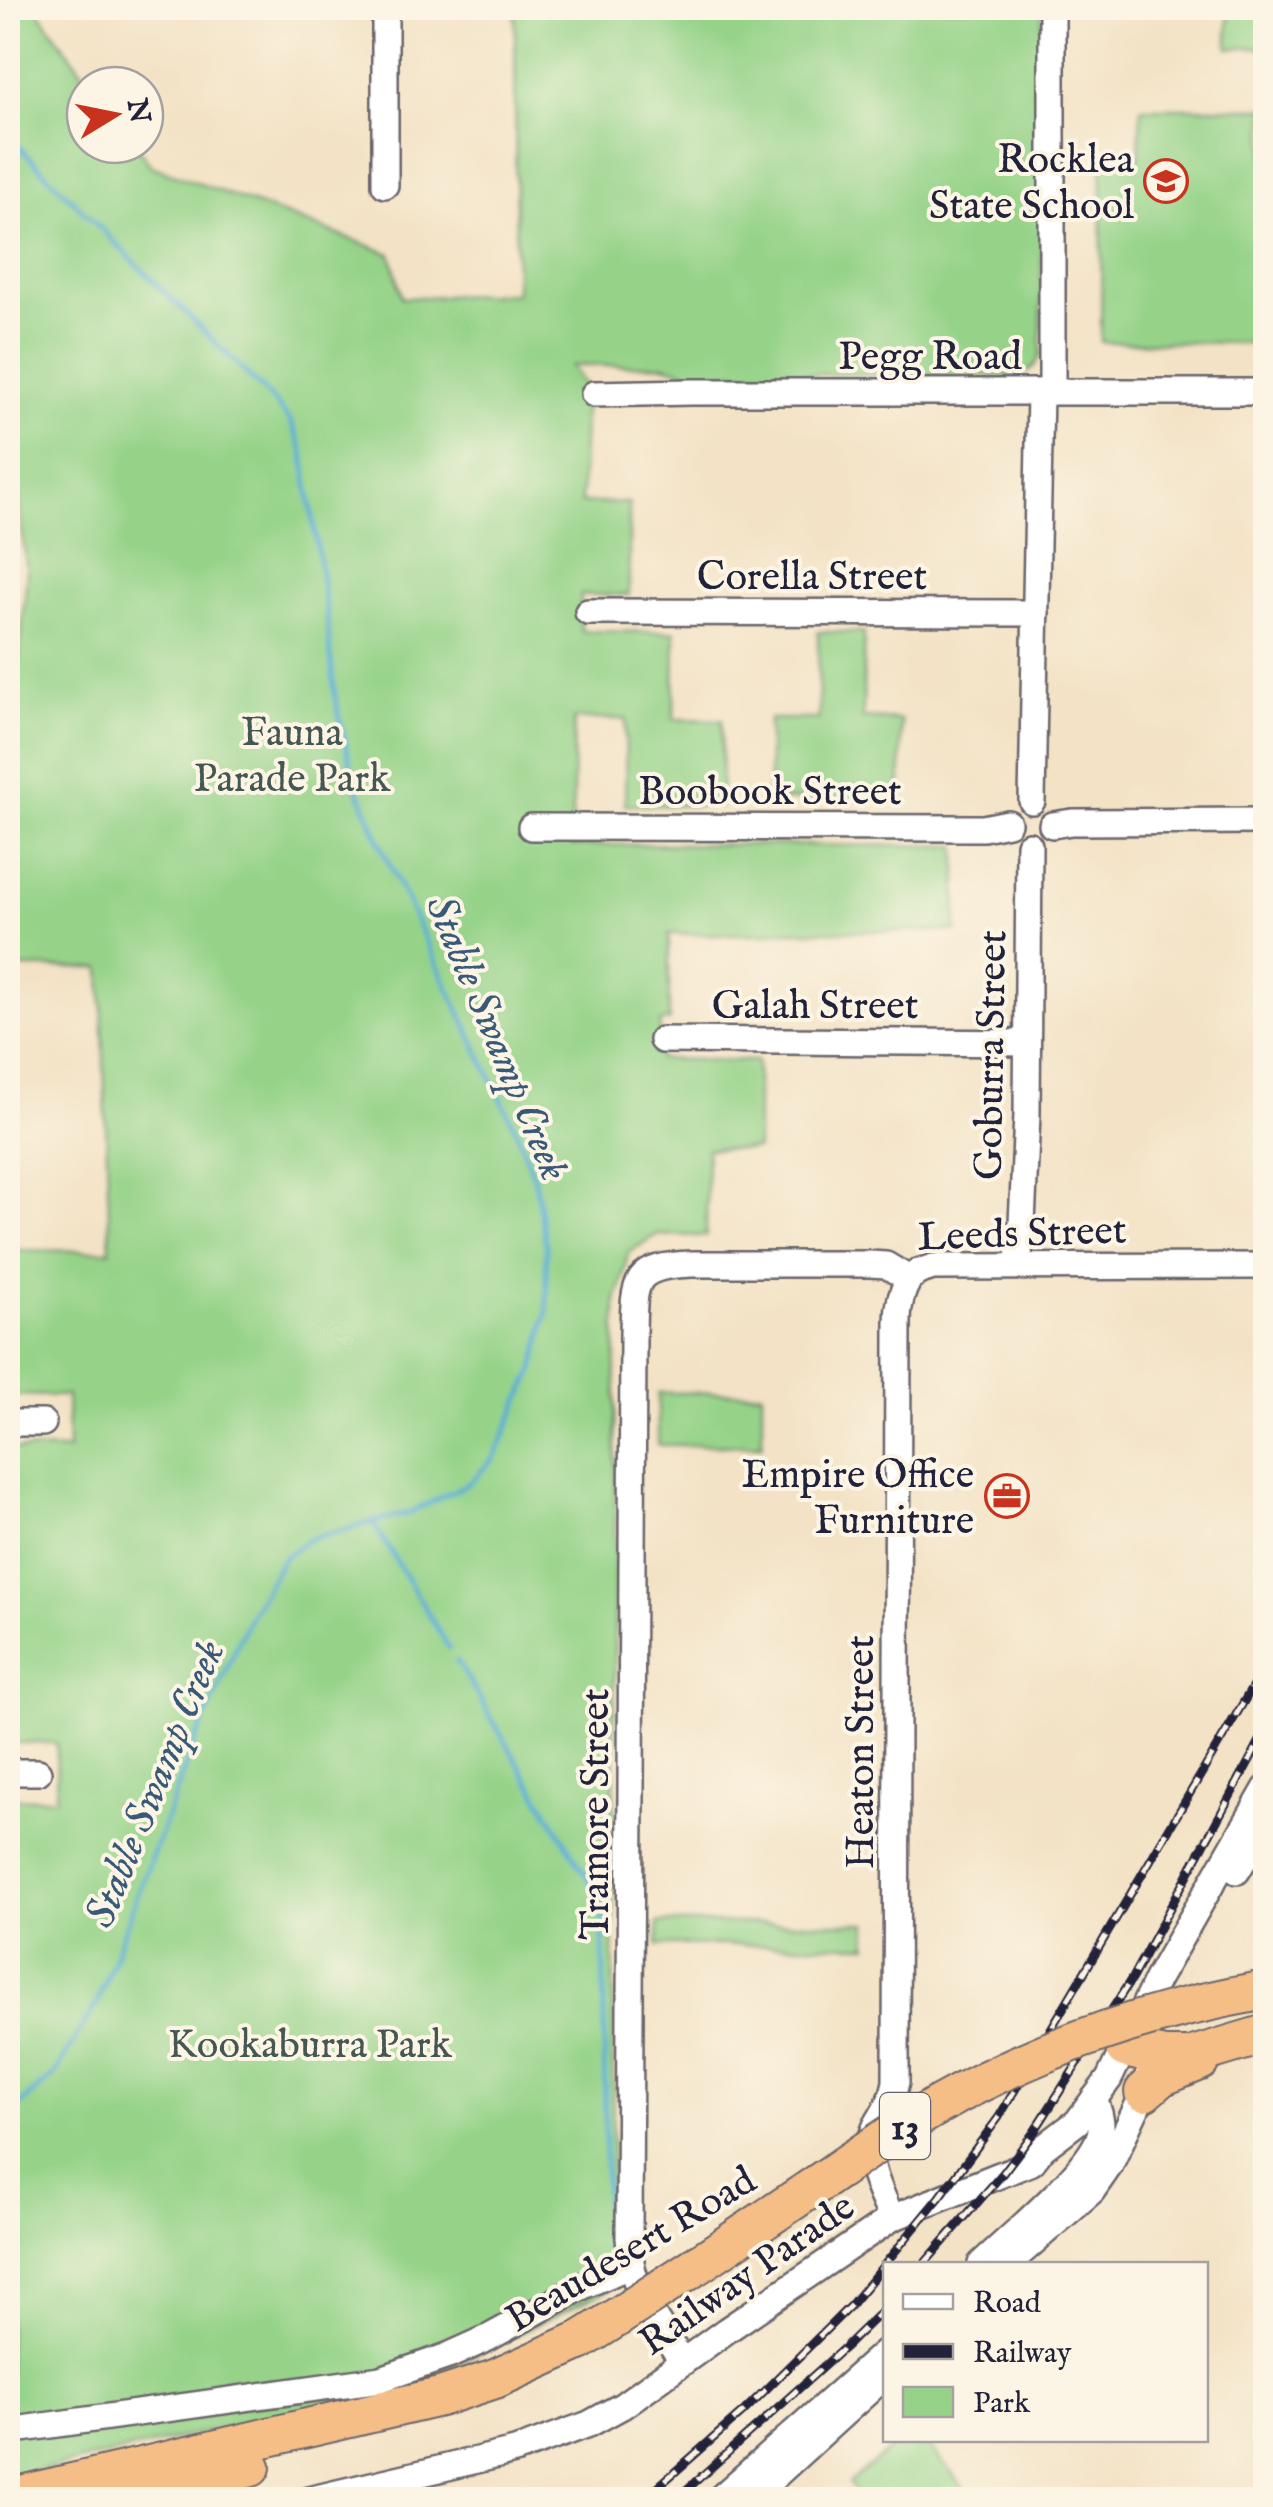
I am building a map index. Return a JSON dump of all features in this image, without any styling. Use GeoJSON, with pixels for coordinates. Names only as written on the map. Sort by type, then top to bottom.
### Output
{"type":"FeatureCollection","features":[{"type":"Feature","properties":{"kind":"highway","name":"Beaudesert Road"},"geometry":{"type":"LineString","coordinates":[[8,2498],[440,2397],[541,2360],[586,2349],[665,2288],[882,2140],[955,2097],[1084,2038],[1150,2017],[1266,1990]]}},
{"type":"Feature","properties":{"kind":"highway","name":"Beaudesert Road"},"geometry":{"type":"LineString","coordinates":[[126,2500],[501,2399],[586,2349],[674,2306],[943,2124],[1010,2090],[1091,2056],[1170,2030],[1266,2011]]}},
{"type":"Feature","properties":{"kind":"highway"},"geometry":{"type":"LineString","coordinates":[[1146,2048],[1266,2024]]}},
{"type":"Feature","properties":{"kind":"highway"},"geometry":{"type":"LineString","coordinates":[[1146,2048],[1179,2058],[1209,2053],[1266,2034]]}},
{"type":"Feature","properties":{"kind":"highway"},"geometry":{"type":"LineString","coordinates":[[1144,2092],[1161,2078],[1209,2053]]}},
{"type":"Feature","properties":{"kind":"street"},"geometry":{"type":"LineString","coordinates":[[385,8],[385,185]]}},
{"type":"Feature","properties":{"kind":"street"},"geometry":{"type":"LineString","coordinates":[[1032,801],[1046,392],[1052,8]]}},
{"type":"Feature","properties":{"kind":"street","name":"Pegg Road"},"geometry":{"type":"LineString","coordinates":[[594,394],[1266,392]]}},
{"type":"Feature","properties":{"kind":"street","name":"Corella Street"},"geometry":{"type":"LineString","coordinates":[[588,612],[1036,613]]}},
{"type":"Feature","properties":{"kind":"street"},"geometry":{"type":"LineString","coordinates":[[1032,801],[1044,806],[1052,824],[1047,837],[1029,845],[1012,836],[1008,823],[1018,804],[1032,801]]}},
{"type":"Feature","properties":{"kind":"street"},"geometry":{"type":"LineString","coordinates":[[1052,824],[1266,821]]}},
{"type":"Feature","properties":{"kind":"street","name":"Boobook Street"},"geometry":{"type":"LineString","coordinates":[[532,827],[983,828],[1008,823]]}},
{"type":"Feature","properties":{"kind":"street","name":"Goburra Street"},"geometry":{"type":"LineString","coordinates":[[1018,1266],[1023,1205],[1029,845]]}},
{"type":"Feature","properties":{"kind":"street","name":"Galah Street"},"geometry":{"type":"LineString","coordinates":[[662,1040],[1027,1043]]}},
{"type":"Feature","properties":{"kind":"street","name":"Leeds Street"},"geometry":{"type":"LineString","coordinates":[[662,1265],[870,1264],[886,1265],[909,1279],[933,1266],[1266,1266]]}},
{"type":"Feature","properties":{"kind":"street","name":"Tramore Street"},"geometry":{"type":"LineString","coordinates":[[662,1265],[646,1273],[637,1287],[634,1303],[630,2238],[631,2265],[654,2317],[684,2362]]}},
{"type":"Feature","properties":{"kind":"street","name":"Heaton Street"},"geometry":{"type":"LineString","coordinates":[[892,2218],[872,2172],[870,2152],[875,2128],[892,2102],[896,2082],[898,1305],[909,1279]]}},
{"type":"Feature","properties":{"kind":"street"},"geometry":{"type":"LineString","coordinates":[[8,1423],[42,1423]]}},
{"type":"Feature","properties":{"kind":"street"},"geometry":{"type":"LineString","coordinates":[[8,1772],[38,1772]]}},
{"type":"Feature","properties":{"kind":"street","name":"Railway Parade"},"geometry":{"type":"LineString","coordinates":[[1146,2048],[1157,1979],[1266,1788]]}},
{"type":"Feature","properties":{"kind":"street","name":"Railway Parade"},"geometry":{"type":"LineString","coordinates":[[308,2500],[515,2451],[588,2424],[622,2406],[892,2218],[1032,2162],[1043,2148],[1077,2122],[1109,2080],[1146,2048],[1178,1977],[1266,1824]]}},
{"type":"Feature","properties":{"kind":"street"},"geometry":{"type":"LineString","coordinates":[[983,2262],[1050,2199],[1097,2163],[1144,2092],[1146,2048]]}},
{"type":"Feature","properties":{"kind":"street"},"geometry":{"type":"LineString","coordinates":[[1010,2262],[1092,2191],[1101,2130],[1094,2099]]}},
{"type":"Feature","properties":{"kind":"street"},"geometry":{"type":"LineString","coordinates":[[1032,2162],[1066,2158],[1097,2163]]}},
{"type":"Feature","properties":{"kind":"street","name":"Beaudesert Road"},"geometry":{"type":"LineString","coordinates":[[8,2430],[381,2379],[420,2368],[475,2344],[631,2265]]}},
{"type":"Feature","properties":{"kind":"street"},"geometry":{"type":"LineString","coordinates":[[718,2500],[883,2354]]}},
{"type":"Feature","properties":{"kind":"street"},"geometry":{"type":"LineString","coordinates":[[750,2500],[883,2378]]}},
{"type":"Feature","properties":{"kind":"green space"},"geometry":{"type":"Polygon","coordinates":[[[8,8],[36,8],[77,65],[65,65],[65,165],[150,165],[391,254],[402,298],[516,293],[515,8],[1042,8],[1041,353],[1031,369],[1014,376],[690,373],[665,365],[571,366],[585,386],[581,503],[629,503],[629,595],[581,595],[581,631],[675,632],[674,719],[722,720],[721,806],[625,805],[626,719],[574,719],[572,846],[957,846],[957,931],[669,934],[669,1021],[660,1022],[659,1059],[757,1061],[757,1149],[707,1149],[706,1236],[656,1235],[628,1253],[616,1300],[612,2288],[411,2385],[8,2478],[8,1799],[56,1798],[57,1743],[8,1743],[8,1449],[68,1450],[67,1396],[8,1395],[8,1250],[110,1251],[101,968],[8,968],[8,779],[27,573],[8,408],[8,8]]]}},
{"type":"Feature","properties":{"kind":"green space"},"geometry":{"type":"Polygon","coordinates":[[[1228,8],[1265,8],[1265,48],[1228,48],[1228,8]]]}},
{"type":"Feature","properties":{"kind":"green space"},"geometry":{"type":"Polygon","coordinates":[[[1141,108],[1265,108],[1265,343],[1101,342],[1102,158],[1139,158],[1141,108]]]}},
{"type":"Feature","properties":{"kind":"green space"},"geometry":{"type":"Polygon","coordinates":[[[818,632],[864,632],[863,718],[901,720],[901,800],[769,800],[769,719],[819,719],[818,632]]]}},
{"type":"Feature","properties":{"kind":"green space"},"geometry":{"type":"Polygon","coordinates":[[[762,1392],[762,1445],[658,1445],[658,1393],[762,1392]]]}},
{"type":"Feature","properties":{"kind":"green space"},"geometry":{"type":"Polygon","coordinates":[[[658,1923],[867,1923],[868,1945],[658,1945],[658,1923]]]}},
{"type":"Feature","properties":{"kind":"green space"},"geometry":{"type":"Polygon","coordinates":[[[900,2442],[926,2442],[973,2499],[863,2499],[849,2483],[900,2442]]]}},
{"type":"Feature","properties":{"kind":"waterway","name":"Stable Swamp Creek"},"geometry":{"type":"LineString","coordinates":[[8,136],[273,400],[291,423],[303,451],[335,697],[354,780],[386,857],[517,1132],[535,1180],[546,1246],[547,1313],[534,1369],[494,1458],[471,1482],[412,1512],[309,1539],[283,1558],[250,1616],[196,1739],[97,2003],[53,2076],[8,2115]]}},
{"type":"Feature","properties":{"kind":"waterway"},"geometry":{"type":"LineString","coordinates":[[372,1521],[449,1648]]}},
{"type":"Feature","properties":{"kind":"waterway"},"geometry":{"type":"LineString","coordinates":[[457,1661],[603,1904],[606,2243]]}},
{"type":"Feature","properties":{"kind":"railway"},"geometry":{"type":"LineString","coordinates":[[886,2262],[999,2117],[1266,1664]]}},
{"type":"Feature","properties":{"kind":"railway"},"geometry":{"type":"LineString","coordinates":[[926,2262],[1034,2132],[1132,1978],[1266,1730]]}},
{"type":"Feature","properties":{"kind":"railway"},"geometry":{"type":"LineString","coordinates":[[643,2500],[743,2412],[850,2306],[883,2266]]}},
{"type":"Feature","properties":{"kind":"railway"},"geometry":{"type":"LineString","coordinates":[[675,2500],[883,2310]]}},
{"type":"Feature","properties":{"kind":"place","name":"Rocklea State School"},"geometry":{"type":"Point","coordinates":[1166,181]}},
{"type":"Feature","properties":{"kind":"place","name":"Empire Office Furniture"},"geometry":{"type":"Point","coordinates":[1007,1496]}},
{"type":"Feature","properties":{"kind":"park label","name":"Fauna Parade Park"},"geometry":{"type":"Point","coordinates":[292,754]}},
{"type":"Feature","properties":{"kind":"park label","name":"Kookaburra Park"},"geometry":{"type":"Point","coordinates":[310,2043]}}]}
